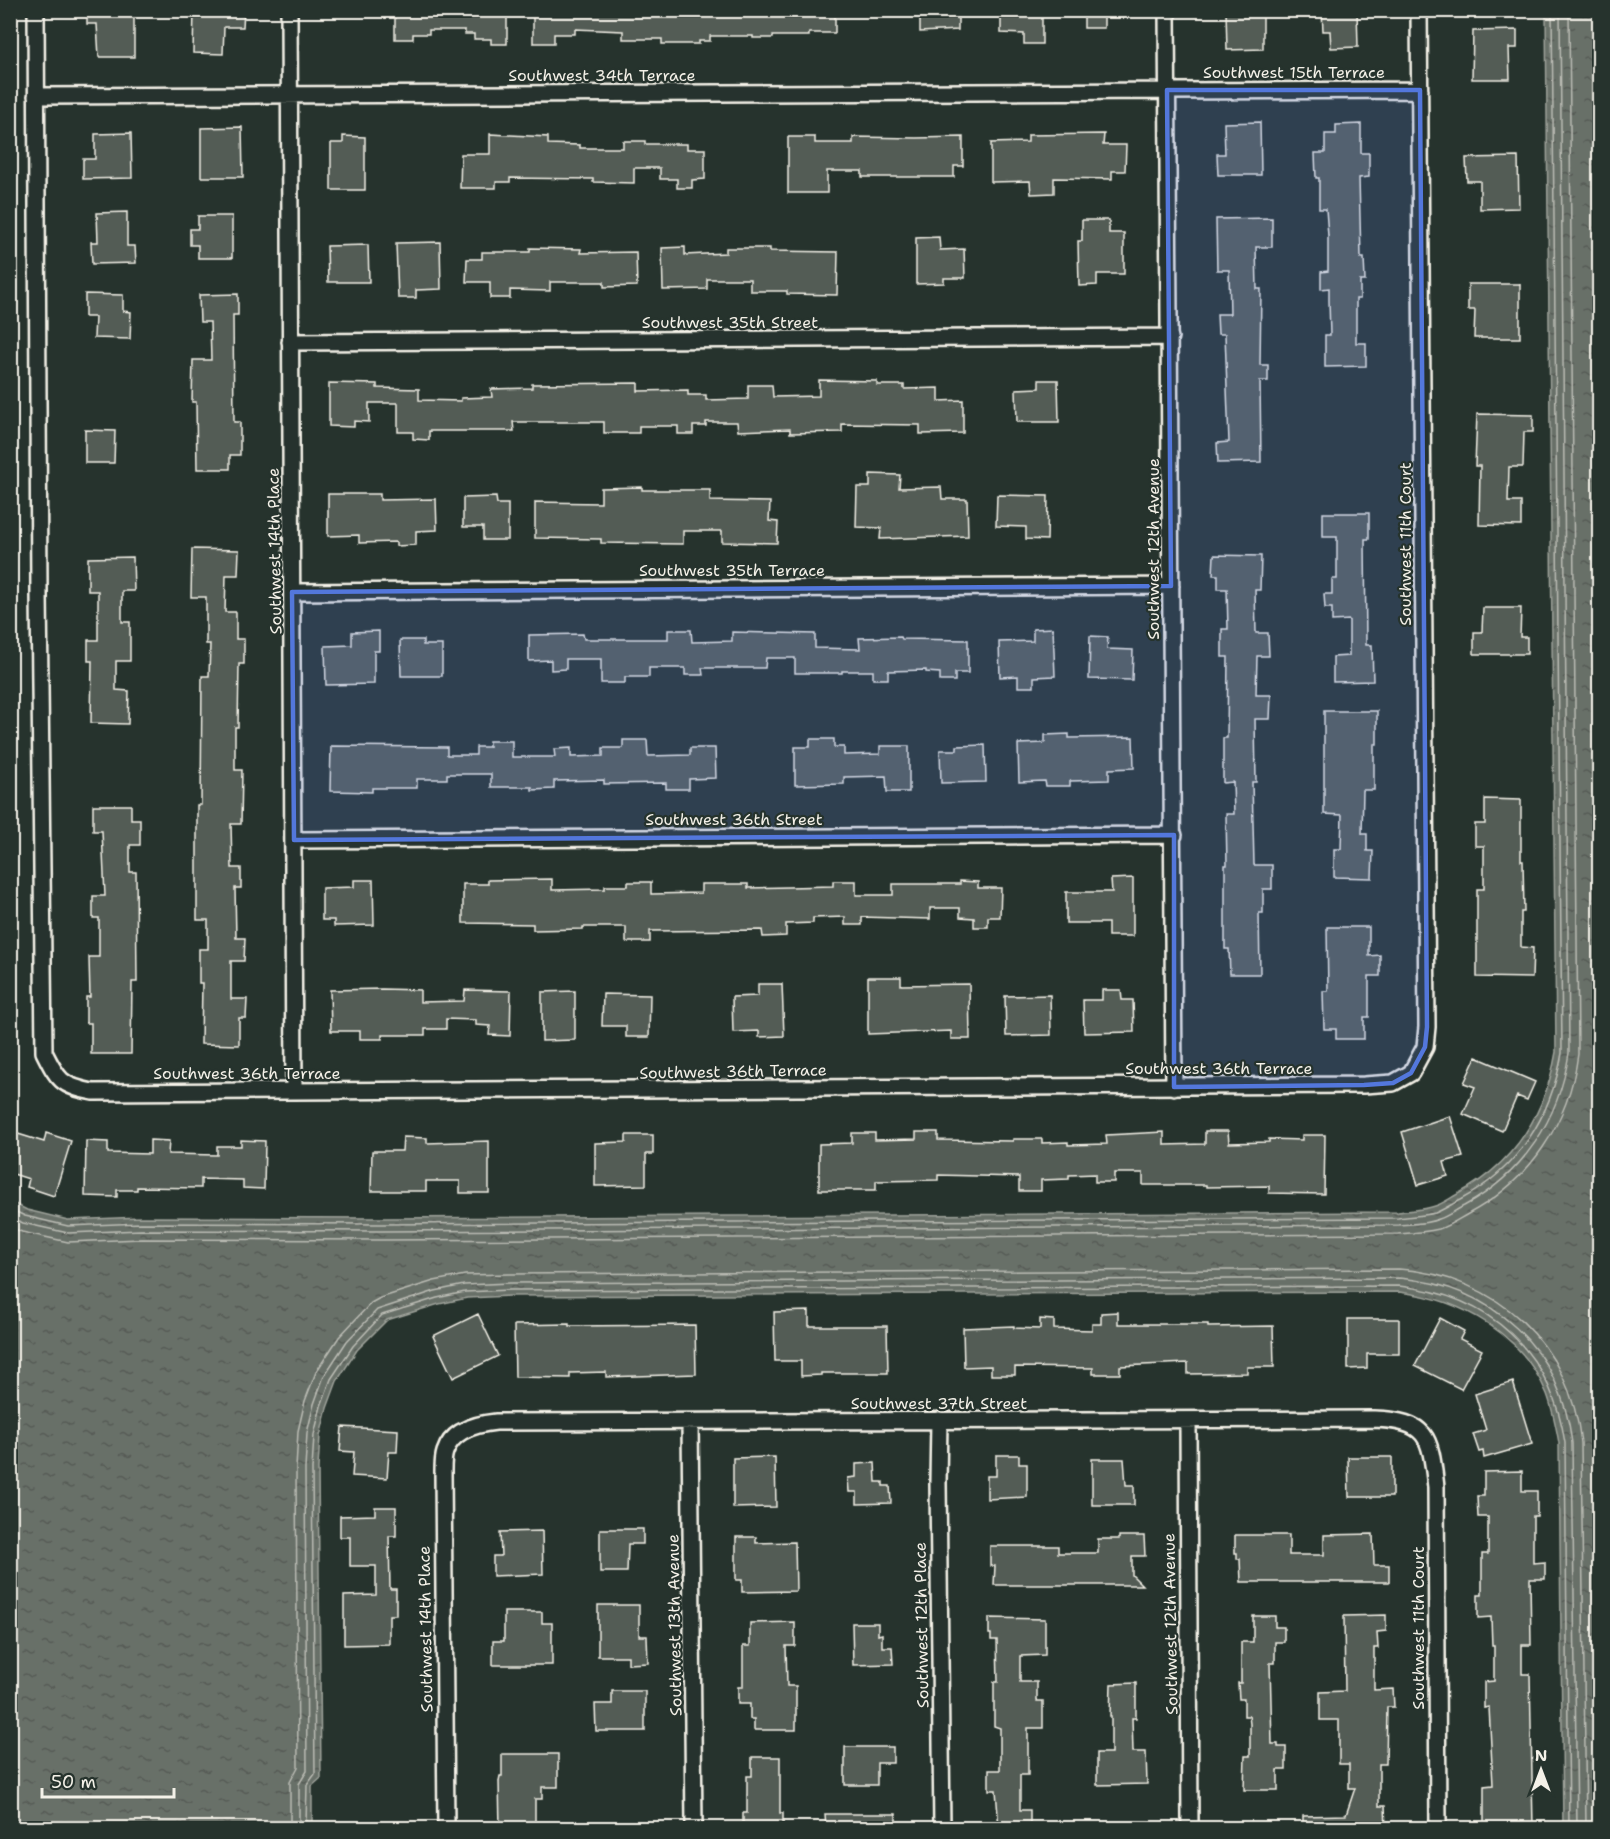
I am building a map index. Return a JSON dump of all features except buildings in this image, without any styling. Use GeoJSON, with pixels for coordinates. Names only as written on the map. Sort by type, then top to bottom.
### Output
{"type":"FeatureCollection","features":[{"type":"Feature","properties":{"kind":"street"},"geometry":{"type":"LineString","coordinates":[[36,10],[36,96]]}},
{"type":"Feature","properties":{"kind":"street","name":"Southwest 14th Place"},"geometry":{"type":"LineString","coordinates":[[289,10],[294,1090]]}},
{"type":"Feature","properties":{"kind":"street","name":"Southwest 12th Avenue"},"geometry":{"type":"LineString","coordinates":[[1167,10],[1174,1087]]}},
{"type":"Feature","properties":{"kind":"street","name":"Southwest 11th Court"},"geometry":{"type":"LineString","coordinates":[[1411,1073],[1425,1047],[1427,1027],[1419,10]]}},
{"type":"Feature","properties":{"kind":"street","name":"Southwest 34th Terrace"},"geometry":{"type":"LineString","coordinates":[[36,96],[1167,90]]}},
{"type":"Feature","properties":{"kind":"street","name":"Southwest 15th Terrace"},"geometry":{"type":"LineString","coordinates":[[1167,90],[1420,90]]}},
{"type":"Feature","properties":{"kind":"street","name":"Southwest 36th Terrace"},"geometry":{"type":"LineString","coordinates":[[36,96],[43,1041],[44,1052],[56,1076],[73,1088],[93,1092],[1364,1085],[1394,1083],[1411,1073]]}},
{"type":"Feature","properties":{"kind":"street","name":"Southwest 35th Street"},"geometry":{"type":"LineString","coordinates":[[290,342],[1170,338]]}},
{"type":"Feature","properties":{"kind":"street","name":"Southwest 35th Terrace"},"geometry":{"type":"LineString","coordinates":[[292,592],[1171,586]]}},
{"type":"Feature","properties":{"kind":"street","name":"Southwest 36th Street"},"geometry":{"type":"LineString","coordinates":[[294,840],[1174,835]]}},
{"type":"Feature","properties":{"kind":"street","name":"Southwest 37th Street"},"geometry":{"type":"LineString","coordinates":[[457,1434],[478,1424],[496,1422],[939,1420],[1397,1420],[1421,1430]]}},
{"type":"Feature","properties":{"kind":"street","name":"Southwest 12th Place"},"geometry":{"type":"LineString","coordinates":[[939,1420],[942,1828]]}},
{"type":"Feature","properties":{"kind":"street","name":"Southwest 12th Avenue"},"geometry":{"type":"LineString","coordinates":[[1188,1420],[1190,1828]]}},
{"type":"Feature","properties":{"kind":"street","name":"Southwest 13th Avenue"},"geometry":{"type":"LineString","coordinates":[[690,1422],[694,1828]]}},
{"type":"Feature","properties":{"kind":"street","name":"Southwest 11th Court"},"geometry":{"type":"LineString","coordinates":[[1421,1430],[1431,1448],[1436,1487],[1438,1828]]}},
{"type":"Feature","properties":{"kind":"street","name":"Southwest 14th Place"},"geometry":{"type":"LineString","coordinates":[[446,1828],[443,1471],[445,1451],[457,1434]]}},
{"type":"Feature","properties":{"kind":"highlighted area"},"geometry":{"type":"Polygon","coordinates":[[[1167,90],[1420,90],[1427,1027],[1425,1047],[1411,1073],[1393,1083],[1364,1085],[1174,1087],[1174,835],[294,840],[292,592],[1171,586],[1167,90]]]}},
{"type":"Feature","properties":{"kind":"water"},"geometry":{"type":"Polygon","coordinates":[[[1546,11],[1600,11],[1599,1828],[1563,1828],[1559,1443],[1547,1394],[1536,1373],[1522,1354],[1506,1337],[1487,1323],[1445,1302],[1399,1292],[510,1296],[467,1298],[387,1320],[357,1350],[337,1381],[320,1436],[318,1468],[321,1778],[312,1786],[314,1828],[11,1828],[11,1202],[27,1210],[68,1220],[141,1217],[380,1218],[1398,1212],[1443,1203],[1476,1183],[1510,1153],[1535,1117],[1544,1097],[1556,1052],[1546,11]]]}}]}
